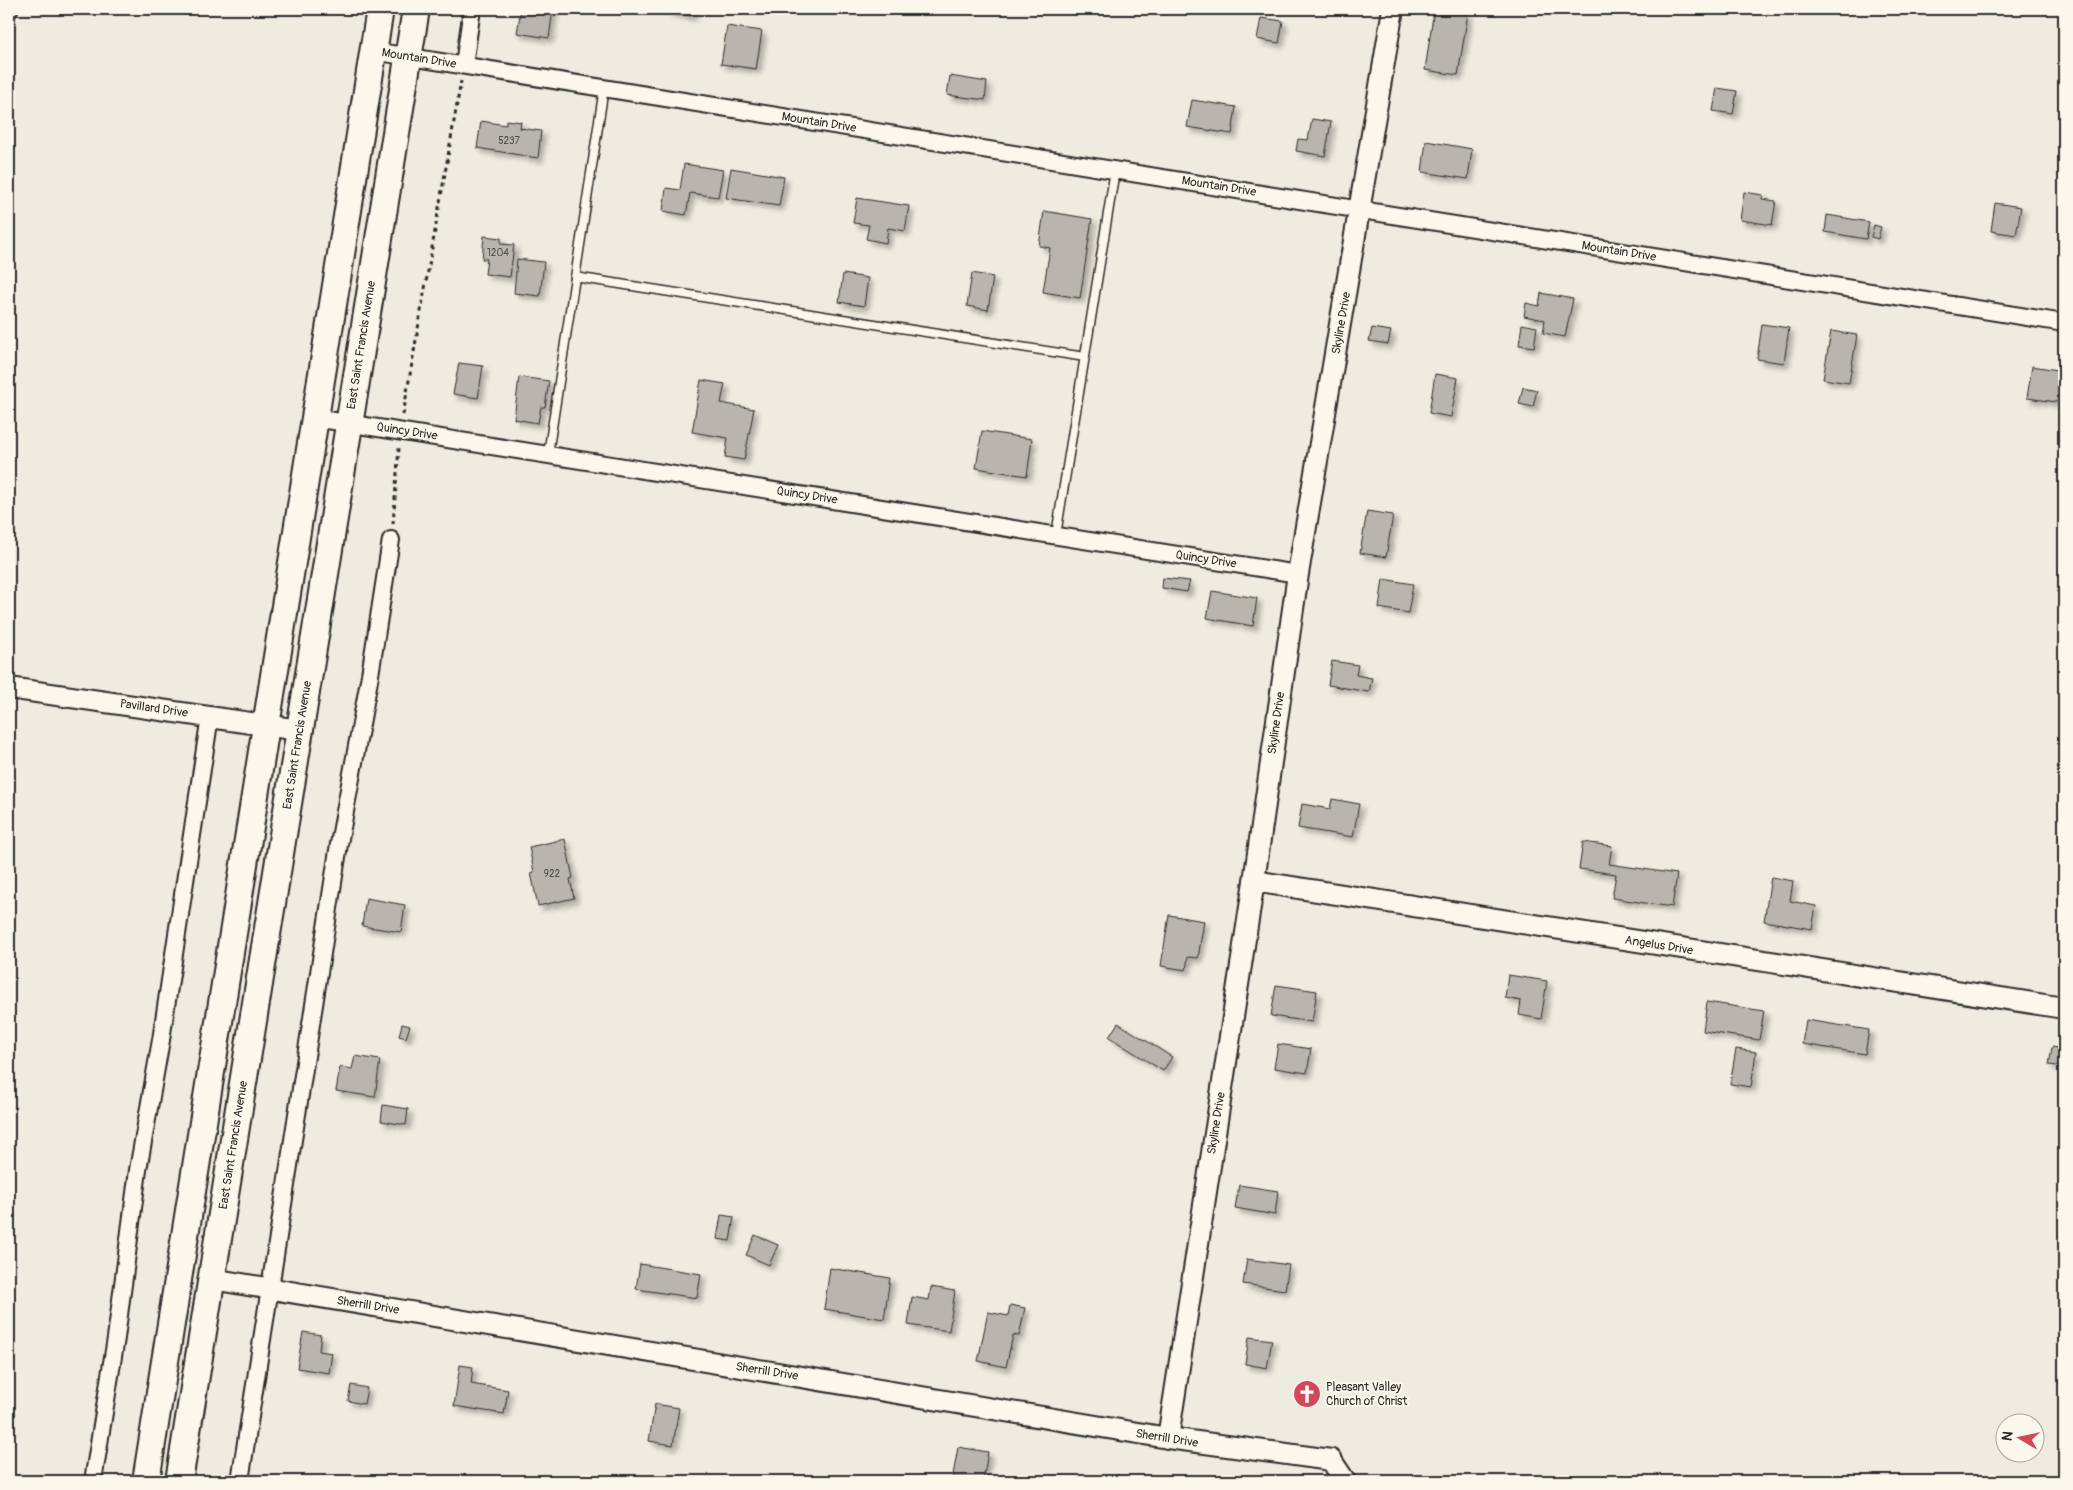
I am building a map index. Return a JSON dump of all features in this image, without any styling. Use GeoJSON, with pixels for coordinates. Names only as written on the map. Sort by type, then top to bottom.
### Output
{"type":"FeatureCollection","features":[{"type":"Feature","properties":{"kind":"highway"},"geometry":{"type":"LineString","coordinates":[[146,1481],[380,9]]}},
{"type":"Feature","properties":{"kind":"highway","name":"East Saint Francis Avenue"},"geometry":{"type":"LineString","coordinates":[[179,1481],[416,9]]}},
{"type":"Feature","properties":{"kind":"street"},"geometry":{"type":"LineString","coordinates":[[464,65],[472,9]]}},
{"type":"Feature","properties":{"kind":"street","name":"Skyline Drive"},"geometry":{"type":"LineString","coordinates":[[1168,1438],[1254,881],[1298,574],[1394,9]]}},
{"type":"Feature","properties":{"kind":"street","name":"Mountain Drive"},"geometry":{"type":"LineString","coordinates":[[373,51],[2064,323]]}},
{"type":"Feature","properties":{"kind":"street","name":"Quincy Drive"},"geometry":{"type":"LineString","coordinates":[[315,418],[401,430],[1298,574]]}},
{"type":"Feature","properties":{"kind":"street"},"geometry":{"type":"LineString","coordinates":[[240,1481],[339,844],[391,540]]}},
{"type":"Feature","properties":{"kind":"street","name":"Pavillard Drive"},"geometry":{"type":"LineString","coordinates":[[9,688],[299,730]]}},
{"type":"Feature","properties":{"kind":"street"},"geometry":{"type":"LineString","coordinates":[[93,1481],[116,1338],[138,1170],[162,1040],[210,716]]}},
{"type":"Feature","properties":{"kind":"street","name":"Angelus Drive"},"geometry":{"type":"LineString","coordinates":[[1254,881],[2064,1008]]}},
{"type":"Feature","properties":{"kind":"street","name":"Sherrill Drive"},"geometry":{"type":"LineString","coordinates":[[178,1274],[1168,1438],[1331,1460],[1345,1481]]}},
{"type":"Feature","properties":{"kind":"lane"},"geometry":{"type":"LineString","coordinates":[[548,454],[604,87]]}},
{"type":"Feature","properties":{"kind":"lane"},"geometry":{"type":"LineString","coordinates":[[1056,535],[1115,170]]}},
{"type":"Feature","properties":{"kind":"lane"},"geometry":{"type":"LineString","coordinates":[[575,277],[1085,357]]}},
{"type":"Feature","properties":{"kind":"path"},"geometry":{"type":"LineString","coordinates":[[391,540],[401,430],[464,65]]}},
{"type":"Feature","properties":{"kind":"building"},"geometry":{"type":"Polygon","coordinates":[[[521,9],[553,9],[549,38],[517,33],[521,9]]]}},
{"type":"Feature","properties":{"kind":"building"},"geometry":{"type":"Polygon","coordinates":[[[668,9],[693,9],[692,16],[668,12],[668,9]]]}},
{"type":"Feature","properties":{"kind":"building"},"geometry":{"type":"Polygon","coordinates":[[[1434,9],[1468,13],[1458,75],[1425,70],[1434,9]]]}},
{"type":"Feature","properties":{"kind":"building"},"geometry":{"type":"Polygon","coordinates":[[[1261,18],[1283,21],[1279,43],[1257,39],[1261,18]]]}},
{"type":"Feature","properties":{"kind":"building"},"geometry":{"type":"Polygon","coordinates":[[[727,26],[762,31],[756,69],[721,64],[727,26]]]}},
{"type":"Feature","properties":{"kind":"building"},"geometry":{"type":"Polygon","coordinates":[[[950,76],[987,82],[985,100],[947,95],[950,76]]]}},
{"type":"Feature","properties":{"kind":"building"},"geometry":{"type":"Polygon","coordinates":[[[1717,88],[1737,91],[1733,114],[1713,111],[1717,88]]]}},
{"type":"Feature","properties":{"kind":"building"},"geometry":{"type":"Polygon","coordinates":[[[1192,100],[1236,107],[1232,134],[1187,127],[1192,100]]]}},
{"type":"Feature","properties":{"kind":"building"},"geometry":{"type":"Polygon","coordinates":[[[1312,119],[1331,122],[1325,156],[1296,151],[1298,139],[1308,140],[1312,119]]]}},
{"type":"Feature","properties":{"kind":"building"},"geometry":{"type":"Polygon","coordinates":[[[506,120],[521,122],[520,128],[541,131],[538,158],[477,148],[481,121],[506,125],[506,120]]]}},
{"type":"Feature","properties":{"kind":"building"},"geometry":{"type":"Polygon","coordinates":[[[1426,141],[1472,149],[1468,179],[1422,172],[1426,141]]]}},
{"type":"Feature","properties":{"kind":"building"},"geometry":{"type":"Polygon","coordinates":[[[684,164],[723,170],[718,197],[690,193],[686,215],[663,211],[666,188],[680,190],[684,164]]]}},
{"type":"Feature","properties":{"kind":"building"},"geometry":{"type":"Polygon","coordinates":[[[731,168],[784,177],[779,206],[726,198],[731,168]]]}},
{"type":"Feature","properties":{"kind":"building"},"geometry":{"type":"Polygon","coordinates":[[[1744,192],[1763,195],[1762,199],[1776,201],[1772,225],[1740,220],[1744,192]]]}},
{"type":"Feature","properties":{"kind":"building"},"geometry":{"type":"Polygon","coordinates":[[[857,198],[909,206],[905,231],[888,228],[886,243],[866,239],[869,225],[853,223],[857,198]]]}},
{"type":"Feature","properties":{"kind":"building"},"geometry":{"type":"Polygon","coordinates":[[[1995,203],[2021,207],[2016,235],[1991,231],[1995,203]]]}},
{"type":"Feature","properties":{"kind":"building"},"geometry":{"type":"Polygon","coordinates":[[[1044,211],[1092,219],[1080,298],[1043,292],[1050,248],[1039,246],[1044,211]]]}},
{"type":"Feature","properties":{"kind":"building"},"geometry":{"type":"Polygon","coordinates":[[[1827,215],[1869,222],[1866,239],[1825,232],[1827,215]]]}},
{"type":"Feature","properties":{"kind":"building"},"geometry":{"type":"Polygon","coordinates":[[[1874,225],[1881,227],[1878,239],[1871,237],[1874,225]]]}},
{"type":"Feature","properties":{"kind":"building"},"geometry":{"type":"Polygon","coordinates":[[[484,236],[501,238],[501,244],[514,245],[510,277],[485,274],[487,259],[482,259],[484,236]]]}},
{"type":"Feature","properties":{"kind":"building"},"geometry":{"type":"Polygon","coordinates":[[[517,259],[544,262],[540,296],[514,293],[517,259]]]}},
{"type":"Feature","properties":{"kind":"building"},"geometry":{"type":"Polygon","coordinates":[[[972,273],[993,277],[988,310],[967,306],[972,273]]]}},
{"type":"Feature","properties":{"kind":"building"},"geometry":{"type":"Polygon","coordinates":[[[843,274],[868,278],[864,306],[839,302],[843,274]]]}},
{"type":"Feature","properties":{"kind":"building"},"geometry":{"type":"Polygon","coordinates":[[[1541,293],[1573,299],[1565,337],[1543,333],[1545,320],[1524,316],[1526,303],[1539,306],[1541,293]]]}},
{"type":"Feature","properties":{"kind":"building"},"geometry":{"type":"Polygon","coordinates":[[[1522,324],[1537,327],[1534,347],[1519,345],[1522,324]]]}},
{"type":"Feature","properties":{"kind":"building"},"geometry":{"type":"Polygon","coordinates":[[[1762,324],[1789,328],[1784,363],[1757,359],[1762,324]]]}},
{"type":"Feature","properties":{"kind":"building"},"geometry":{"type":"Polygon","coordinates":[[[1372,328],[1391,331],[1388,344],[1369,341],[1372,328]]]}},
{"type":"Feature","properties":{"kind":"building"},"geometry":{"type":"Polygon","coordinates":[[[1831,331],[1857,335],[1849,383],[1823,379],[1831,331]]]}},
{"type":"Feature","properties":{"kind":"building"},"geometry":{"type":"Polygon","coordinates":[[[459,363],[483,366],[478,398],[453,394],[459,363]]]}},
{"type":"Feature","properties":{"kind":"building"},"geometry":{"type":"Polygon","coordinates":[[[2032,366],[2064,371],[2064,403],[2027,398],[2032,366]]]}},
{"type":"Feature","properties":{"kind":"building"},"geometry":{"type":"Polygon","coordinates":[[[1435,374],[1458,378],[1451,417],[1429,413],[1435,374]]]}},
{"type":"Feature","properties":{"kind":"building"},"geometry":{"type":"Polygon","coordinates":[[[519,377],[549,381],[545,407],[541,407],[538,423],[514,419],[519,377]]]}},
{"type":"Feature","properties":{"kind":"building"},"geometry":{"type":"Polygon","coordinates":[[[701,380],[725,384],[721,403],[754,409],[744,460],[725,457],[728,438],[692,432],[701,380]]]}},
{"type":"Feature","properties":{"kind":"building"},"geometry":{"type":"Polygon","coordinates":[[[1523,387],[1537,390],[1533,407],[1519,404],[1523,387]]]}},
{"type":"Feature","properties":{"kind":"building"},"geometry":{"type":"Polygon","coordinates":[[[982,431],[1032,439],[1027,476],[976,468],[982,431]]]}},
{"type":"Feature","properties":{"kind":"building"},"geometry":{"type":"Polygon","coordinates":[[[1367,511],[1393,515],[1386,557],[1360,553],[1367,511]]]}},
{"type":"Feature","properties":{"kind":"building"},"geometry":{"type":"Polygon","coordinates":[[[1163,578],[1190,581],[1187,592],[1162,588],[1163,578]]]}},
{"type":"Feature","properties":{"kind":"building"},"geometry":{"type":"Polygon","coordinates":[[[1383,579],[1413,584],[1408,613],[1379,608],[1383,579]]]}},
{"type":"Feature","properties":{"kind":"building"},"geometry":{"type":"Polygon","coordinates":[[[1212,591],[1257,598],[1253,626],[1207,618],[1212,591]]]}},
{"type":"Feature","properties":{"kind":"building"},"geometry":{"type":"Polygon","coordinates":[[[1332,661],[1358,665],[1356,675],[1372,678],[1369,692],[1328,685],[1332,661]]]}},
{"type":"Feature","properties":{"kind":"building"},"geometry":{"type":"Polygon","coordinates":[[[1332,799],[1359,804],[1353,837],[1298,828],[1302,804],[1330,809],[1332,799]]]}},
{"type":"Feature","properties":{"kind":"building"},"geometry":{"type":"Polygon","coordinates":[[[565,839],[573,878],[570,879],[574,898],[538,906],[531,873],[534,872],[529,847],[565,839]]]}},
{"type":"Feature","properties":{"kind":"building"},"geometry":{"type":"Polygon","coordinates":[[[1583,842],[1612,846],[1609,864],[1677,874],[1672,907],[1612,898],[1616,874],[1579,869],[1583,842]]]}},
{"type":"Feature","properties":{"kind":"building"},"geometry":{"type":"Polygon","coordinates":[[[1771,877],[1793,881],[1790,901],[1816,906],[1812,929],[1764,921],[1771,877]]]}},
{"type":"Feature","properties":{"kind":"building"},"geometry":{"type":"Polygon","coordinates":[[[366,898],[405,905],[401,932],[362,926],[366,898]]]}},
{"type":"Feature","properties":{"kind":"building"},"geometry":{"type":"Polygon","coordinates":[[[1169,915],[1204,921],[1198,958],[1188,957],[1186,970],[1161,966],[1169,915]]]}},
{"type":"Feature","properties":{"kind":"building"},"geometry":{"type":"Polygon","coordinates":[[[1508,975],[1547,981],[1541,1019],[1519,1015],[1521,1001],[1505,998],[1508,975]]]}},
{"type":"Feature","properties":{"kind":"building"},"geometry":{"type":"Polygon","coordinates":[[[1276,985],[1317,991],[1312,1022],[1271,1016],[1276,985]]]}},
{"type":"Feature","properties":{"kind":"building"},"geometry":{"type":"Polygon","coordinates":[[[1707,1002],[1764,1011],[1759,1040],[1703,1031],[1707,1002]]]}},
{"type":"Feature","properties":{"kind":"building"},"geometry":{"type":"Polygon","coordinates":[[[1806,1020],[1869,1030],[1865,1054],[1802,1044],[1806,1020]]]}},
{"type":"Feature","properties":{"kind":"building"},"geometry":{"type":"Polygon","coordinates":[[[1118,1023],[1172,1057],[1163,1071],[1109,1037],[1118,1023]]]}},
{"type":"Feature","properties":{"kind":"building"},"geometry":{"type":"Polygon","coordinates":[[[402,1024],[410,1026],[406,1038],[399,1036],[402,1024]]]}},
{"type":"Feature","properties":{"kind":"building"},"geometry":{"type":"Polygon","coordinates":[[[1278,1044],[1311,1049],[1307,1073],[1274,1068],[1278,1044]]]}},
{"type":"Feature","properties":{"kind":"building"},"geometry":{"type":"Polygon","coordinates":[[[2052,1047],[2064,1049],[2064,1067],[2049,1065],[2052,1047]]]}},
{"type":"Feature","properties":{"kind":"building"},"geometry":{"type":"Polygon","coordinates":[[[1736,1049],[1756,1052],[1751,1087],[1730,1084],[1736,1049]]]}},
{"type":"Feature","properties":{"kind":"building"},"geometry":{"type":"Polygon","coordinates":[[[355,1056],[380,1060],[375,1097],[336,1091],[340,1067],[352,1069],[355,1056]]]}},
{"type":"Feature","properties":{"kind":"building"},"geometry":{"type":"Polygon","coordinates":[[[383,1105],[408,1109],[406,1125],[381,1121],[383,1105]]]}},
{"type":"Feature","properties":{"kind":"building"},"geometry":{"type":"Polygon","coordinates":[[[1239,1185],[1278,1191],[1275,1215],[1235,1208],[1239,1185]]]}},
{"type":"Feature","properties":{"kind":"building"},"geometry":{"type":"Polygon","coordinates":[[[721,1215],[734,1217],[730,1241],[717,1239],[721,1215]]]}},
{"type":"Feature","properties":{"kind":"building"},"geometry":{"type":"Polygon","coordinates":[[[755,1235],[778,1245],[769,1265],[746,1255],[755,1235]]]}},
{"type":"Feature","properties":{"kind":"building"},"geometry":{"type":"Polygon","coordinates":[[[1247,1259],[1289,1265],[1285,1290],[1243,1284],[1247,1259]]]}},
{"type":"Feature","properties":{"kind":"building"},"geometry":{"type":"Polygon","coordinates":[[[640,1264],[701,1274],[697,1298],[636,1289],[640,1264]]]}},
{"type":"Feature","properties":{"kind":"building"},"geometry":{"type":"Polygon","coordinates":[[[830,1268],[890,1278],[884,1319],[824,1309],[830,1268]]]}},
{"type":"Feature","properties":{"kind":"building"},"geometry":{"type":"Polygon","coordinates":[[[931,1287],[955,1291],[949,1331],[908,1325],[912,1297],[929,1300],[931,1287]]]}},
{"type":"Feature","properties":{"kind":"building"},"geometry":{"type":"Polygon","coordinates":[[[1010,1305],[1025,1308],[1019,1336],[1013,1335],[1006,1367],[978,1361],[988,1312],[1008,1316],[1010,1305]]]}},
{"type":"Feature","properties":{"kind":"building"},"geometry":{"type":"Polygon","coordinates":[[[303,1332],[321,1335],[319,1351],[332,1353],[329,1373],[297,1368],[303,1332]]]}},
{"type":"Feature","properties":{"kind":"building"},"geometry":{"type":"Polygon","coordinates":[[[1249,1337],[1272,1340],[1267,1368],[1245,1364],[1249,1337]]]}},
{"type":"Feature","properties":{"kind":"building"},"geometry":{"type":"Polygon","coordinates":[[[460,1365],[473,1367],[471,1384],[508,1390],[504,1414],[454,1406],[460,1365]]]}},
{"type":"Feature","properties":{"kind":"building"},"geometry":{"type":"Polygon","coordinates":[[[351,1385],[367,1388],[364,1404],[348,1401],[351,1385]]]}},
{"type":"Feature","properties":{"kind":"building"},"geometry":{"type":"Polygon","coordinates":[[[655,1404],[679,1408],[673,1445],[649,1441],[655,1404]]]}},
{"type":"Feature","properties":{"kind":"building"},"geometry":{"type":"Polygon","coordinates":[[[958,1447],[988,1452],[983,1481],[952,1481],[958,1447]]]}},
{"type":"Feature","properties":{"kind":"building"},"geometry":{"type":"Polygon","coordinates":[[[1116,1475],[1154,1481],[1115,1481],[1116,1475]]]}},
{"type":"Feature","properties":{"kind":"place","name":"Pleasant Valley Church of Christ"},"geometry":{"type":"Point","coordinates":[1307,1394]}}]}
